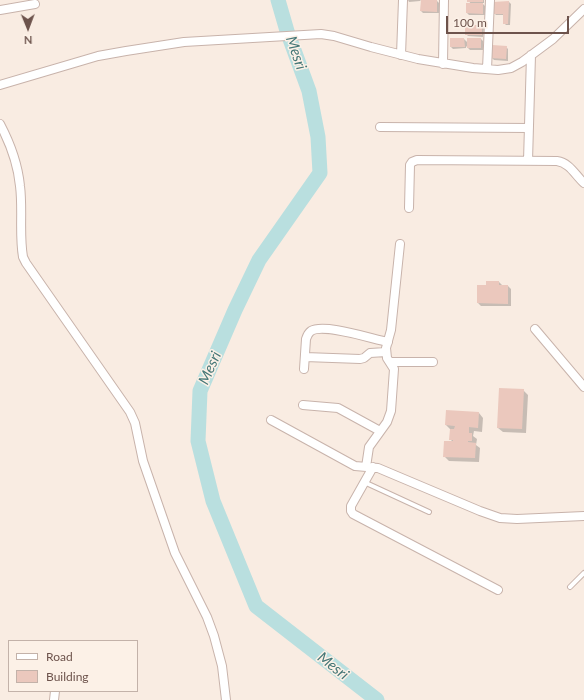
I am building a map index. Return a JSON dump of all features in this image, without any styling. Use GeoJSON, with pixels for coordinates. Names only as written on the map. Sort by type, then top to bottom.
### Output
{"type":"FeatureCollection","features":[{"type":"Feature","properties":{"kind":"street"},"geometry":{"type":"LineString","coordinates":[[401,54],[403,0]]}},
{"type":"Feature","properties":{"kind":"street"},"geometry":{"type":"LineString","coordinates":[[443,64],[444,0]]}},
{"type":"Feature","properties":{"kind":"street"},"geometry":{"type":"LineString","coordinates":[[487,69],[490,0]]}},
{"type":"Feature","properties":{"kind":"street"},"geometry":{"type":"LineString","coordinates":[[0,10],[34,4]]}},
{"type":"Feature","properties":{"kind":"street"},"geometry":{"type":"LineString","coordinates":[[0,85],[98,56],[177,43],[321,34],[443,64],[498,70],[511,68],[531,55],[553,39],[584,9]]}},
{"type":"Feature","properties":{"kind":"street"},"geometry":{"type":"LineString","coordinates":[[528,161],[531,55]]}},
{"type":"Feature","properties":{"kind":"street"},"geometry":{"type":"LineString","coordinates":[[0,124],[16,163],[20,186],[23,257],[55,307],[130,412],[135,423],[143,461],[175,553],[207,617],[214,636],[222,666],[226,700]]}},
{"type":"Feature","properties":{"kind":"street"},"geometry":{"type":"LineString","coordinates":[[380,127],[529,128]]}},
{"type":"Feature","properties":{"kind":"street"},"geometry":{"type":"LineString","coordinates":[[409,208],[410,165],[412,162],[417,160],[557,161],[564,162],[569,166],[584,183]]}},
{"type":"Feature","properties":{"kind":"street"},"geometry":{"type":"LineString","coordinates":[[400,244],[392,330],[386,352],[387,358],[394,369],[391,411],[387,422],[370,447],[370,467],[351,506],[351,511],[353,514],[498,590]]}},
{"type":"Feature","properties":{"kind":"street"},"geometry":{"type":"LineString","coordinates":[[535,329],[584,387]]}},
{"type":"Feature","properties":{"kind":"street"},"geometry":{"type":"LineString","coordinates":[[304,369],[308,335],[311,331],[341,330],[388,342]]}},
{"type":"Feature","properties":{"kind":"street"},"geometry":{"type":"LineString","coordinates":[[305,357],[360,359],[364,358],[370,353],[386,352]]}},
{"type":"Feature","properties":{"kind":"street"},"geometry":{"type":"LineString","coordinates":[[390,362],[433,362]]}},
{"type":"Feature","properties":{"kind":"street"},"geometry":{"type":"LineString","coordinates":[[303,405],[338,408],[380,431]]}},
{"type":"Feature","properties":{"kind":"street"},"geometry":{"type":"LineString","coordinates":[[271,420],[355,466],[385,470],[480,511],[500,518],[518,519],[584,516]]}},
{"type":"Feature","properties":{"kind":"lane"},"geometry":{"type":"LineString","coordinates":[[364,482],[429,512]]}},
{"type":"Feature","properties":{"kind":"lane"},"geometry":{"type":"LineString","coordinates":[[570,587],[584,573]]}},
{"type":"Feature","properties":{"kind":"building"},"geometry":{"type":"Polygon","coordinates":[[[421,0],[437,0],[437,12],[420,11],[421,0]]]}},
{"type":"Feature","properties":{"kind":"building"},"geometry":{"type":"Polygon","coordinates":[[[467,0],[483,0],[483,2],[467,2],[467,0]]]}},
{"type":"Feature","properties":{"kind":"building"},"geometry":{"type":"Polygon","coordinates":[[[509,1],[508,24],[503,24],[503,14],[493,14],[493,2],[509,1]]]}},
{"type":"Feature","properties":{"kind":"building"},"geometry":{"type":"Polygon","coordinates":[[[466,3],[483,3],[483,14],[466,13],[466,3]]]}},
{"type":"Feature","properties":{"kind":"building"},"geometry":{"type":"Polygon","coordinates":[[[465,25],[482,25],[482,35],[465,35],[465,25]]]}},
{"type":"Feature","properties":{"kind":"building"},"geometry":{"type":"Polygon","coordinates":[[[450,38],[464,38],[465,47],[450,47],[450,38]]]}},
{"type":"Feature","properties":{"kind":"building"},"geometry":{"type":"Polygon","coordinates":[[[467,38],[481,38],[481,48],[467,48],[467,38]]]}},
{"type":"Feature","properties":{"kind":"building"},"geometry":{"type":"Polygon","coordinates":[[[492,45],[507,46],[506,59],[491,58],[492,45]]]}},
{"type":"Feature","properties":{"kind":"building"},"geometry":{"type":"Polygon","coordinates":[[[486,281],[499,281],[499,285],[508,285],[508,304],[477,303],[477,285],[486,285],[486,281]]]}},
{"type":"Feature","properties":{"kind":"building"},"geometry":{"type":"Polygon","coordinates":[[[499,388],[524,389],[522,429],[497,428],[499,388]]]}},
{"type":"Feature","properties":{"kind":"building"},"geometry":{"type":"Polygon","coordinates":[[[446,410],[479,412],[478,428],[469,427],[469,433],[472,433],[472,441],[468,442],[476,443],[475,458],[443,457],[444,441],[453,441],[449,440],[450,429],[454,429],[455,426],[445,425],[446,410]]]}},
{"type":"Feature","properties":{"kind":"waterway","name":"Mesri"},"geometry":{"type":"LineString","coordinates":[[278,0],[287,31],[309,91],[318,137],[320,173],[259,260],[235,310],[200,391],[198,441],[213,501],[256,606],[377,700]]}}]}
